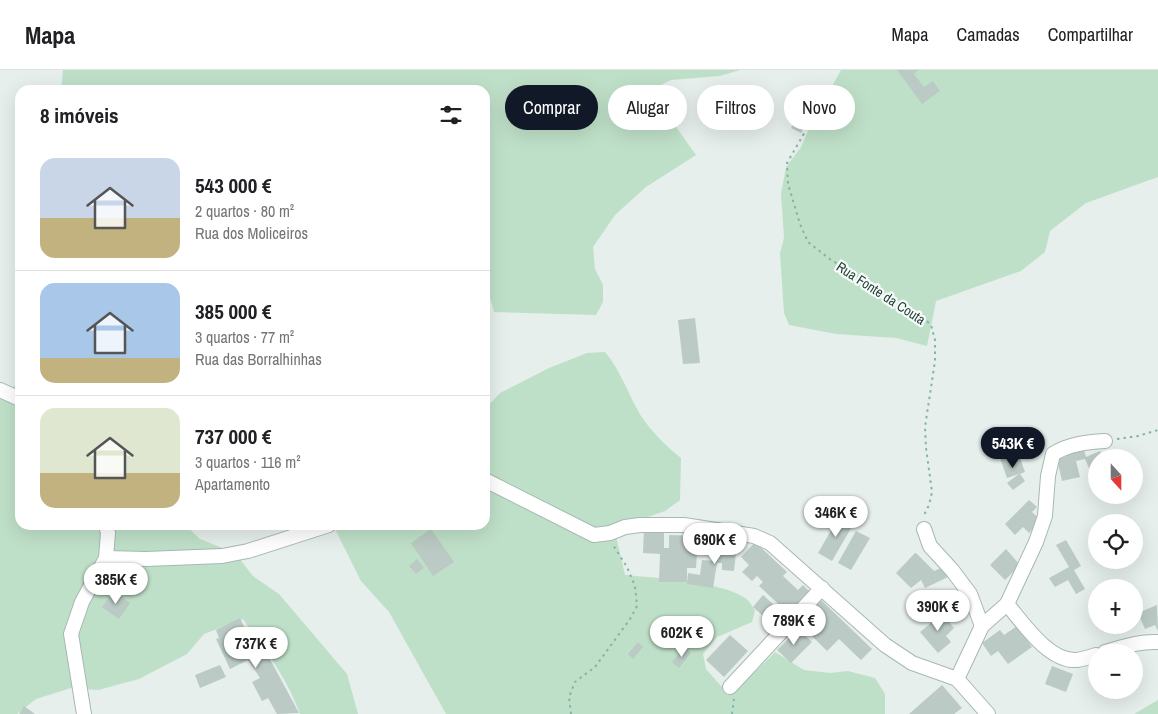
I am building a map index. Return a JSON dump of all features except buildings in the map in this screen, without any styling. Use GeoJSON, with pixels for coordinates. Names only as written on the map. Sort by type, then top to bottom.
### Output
{"type":"FeatureCollection","features":[{"type":"Feature","properties":{"kind":"street"},"geometry":{"type":"LineString","coordinates":[[0,390],[15,397]]}},
{"type":"Feature","properties":{"kind":"street"},"geometry":{"type":"LineString","coordinates":[[957,679],[982,626],[1007,604],[1036,542],[1044,516],[1048,476],[1053,454],[1063,448],[1088,442],[1105,441]]}},
{"type":"Feature","properties":{"kind":"street"},"geometry":{"type":"LineString","coordinates":[[490,483],[594,535],[640,525],[684,525],[754,536],[770,543],[885,644],[912,663],[957,679],[988,714]]}},
{"type":"Feature","properties":{"kind":"street"},"geometry":{"type":"LineString","coordinates":[[924,529],[930,546],[952,570],[970,594],[982,626]]}},
{"type":"Feature","properties":{"kind":"street"},"geometry":{"type":"LineString","coordinates":[[84,714],[71,634],[82,602],[106,558],[107,530]]}},
{"type":"Feature","properties":{"kind":"street"},"geometry":{"type":"LineString","coordinates":[[106,558],[146,559],[222,556],[248,551],[313,530]]}},
{"type":"Feature","properties":{"kind":"street"},"geometry":{"type":"LineString","coordinates":[[730,687],[822,588]]}},
{"type":"Feature","properties":{"kind":"street"},"geometry":{"type":"LineString","coordinates":[[1007,604],[1041,645],[1066,658],[1076,660],[1088,657]]}},
{"type":"Feature","properties":{"kind":"street"},"geometry":{"type":"LineString","coordinates":[[1134,644],[1158,642]]}},
{"type":"Feature","properties":{"kind":"path","name":"Rua Fonte da Couta"},"geometry":{"type":"LineString","coordinates":[[806,130],[787,163],[788,184],[800,224],[808,242],[830,260],[888,297],[916,312],[931,325],[935,340],[935,361],[925,427],[932,492],[923,519],[924,529]]}},
{"type":"Feature","properties":{"kind":"path"},"geometry":{"type":"LineString","coordinates":[[1105,441],[1138,436],[1158,430]]}},
{"type":"Feature","properties":{"kind":"path"},"geometry":{"type":"LineString","coordinates":[[571,714],[569,697],[575,682],[595,667],[630,620],[637,606],[634,586],[627,567],[614,548],[610,533]]}},
{"type":"Feature","properties":{"kind":"green space"},"geometry":{"type":"Polygon","coordinates":[[[63,70],[740,70],[720,76],[671,80],[661,85],[608,85],[608,130],[678,130],[696,155],[646,187],[615,215],[593,247],[595,269],[603,285],[603,302],[596,315],[494,312],[490,297],[490,85],[62,85],[63,70]]]}},
{"type":"Feature","properties":{"kind":"green space"},"geometry":{"type":"Polygon","coordinates":[[[841,70],[1158,70],[1158,177],[1086,203],[1050,231],[1045,252],[1021,271],[936,301],[927,346],[896,338],[836,334],[789,325],[784,313],[780,253],[784,238],[781,194],[786,167],[801,147],[808,130],[855,130],[855,85],[833,85],[841,70]]]}},
{"type":"Feature","properties":{"kind":"green space"},"geometry":{"type":"Polygon","coordinates":[[[605,352],[620,375],[641,416],[670,449],[681,458],[680,500],[665,511],[619,527],[616,536],[625,575],[704,584],[734,592],[749,602],[755,610],[752,622],[717,637],[703,654],[706,669],[721,686],[747,680],[775,652],[804,670],[830,673],[848,671],[875,678],[885,694],[885,714],[446,714],[389,612],[361,581],[336,530],[490,530],[490,404],[500,393],[549,368],[587,353],[605,352]]]}},
{"type":"Feature","properties":{"kind":"green space"},"geometry":{"type":"Polygon","coordinates":[[[15,385],[15,530],[190,530],[200,539],[235,553],[253,576],[279,594],[347,674],[358,714],[300,714],[282,676],[243,619],[204,634],[187,654],[139,679],[98,690],[71,688],[36,699],[17,714],[0,714],[0,398],[15,385]]]}},
{"type":"Feature","properties":{"kind":"green space"},"geometry":{"type":"Polygon","coordinates":[[[1158,700],[1158,714],[1134,714],[1158,700]]]}}]}
